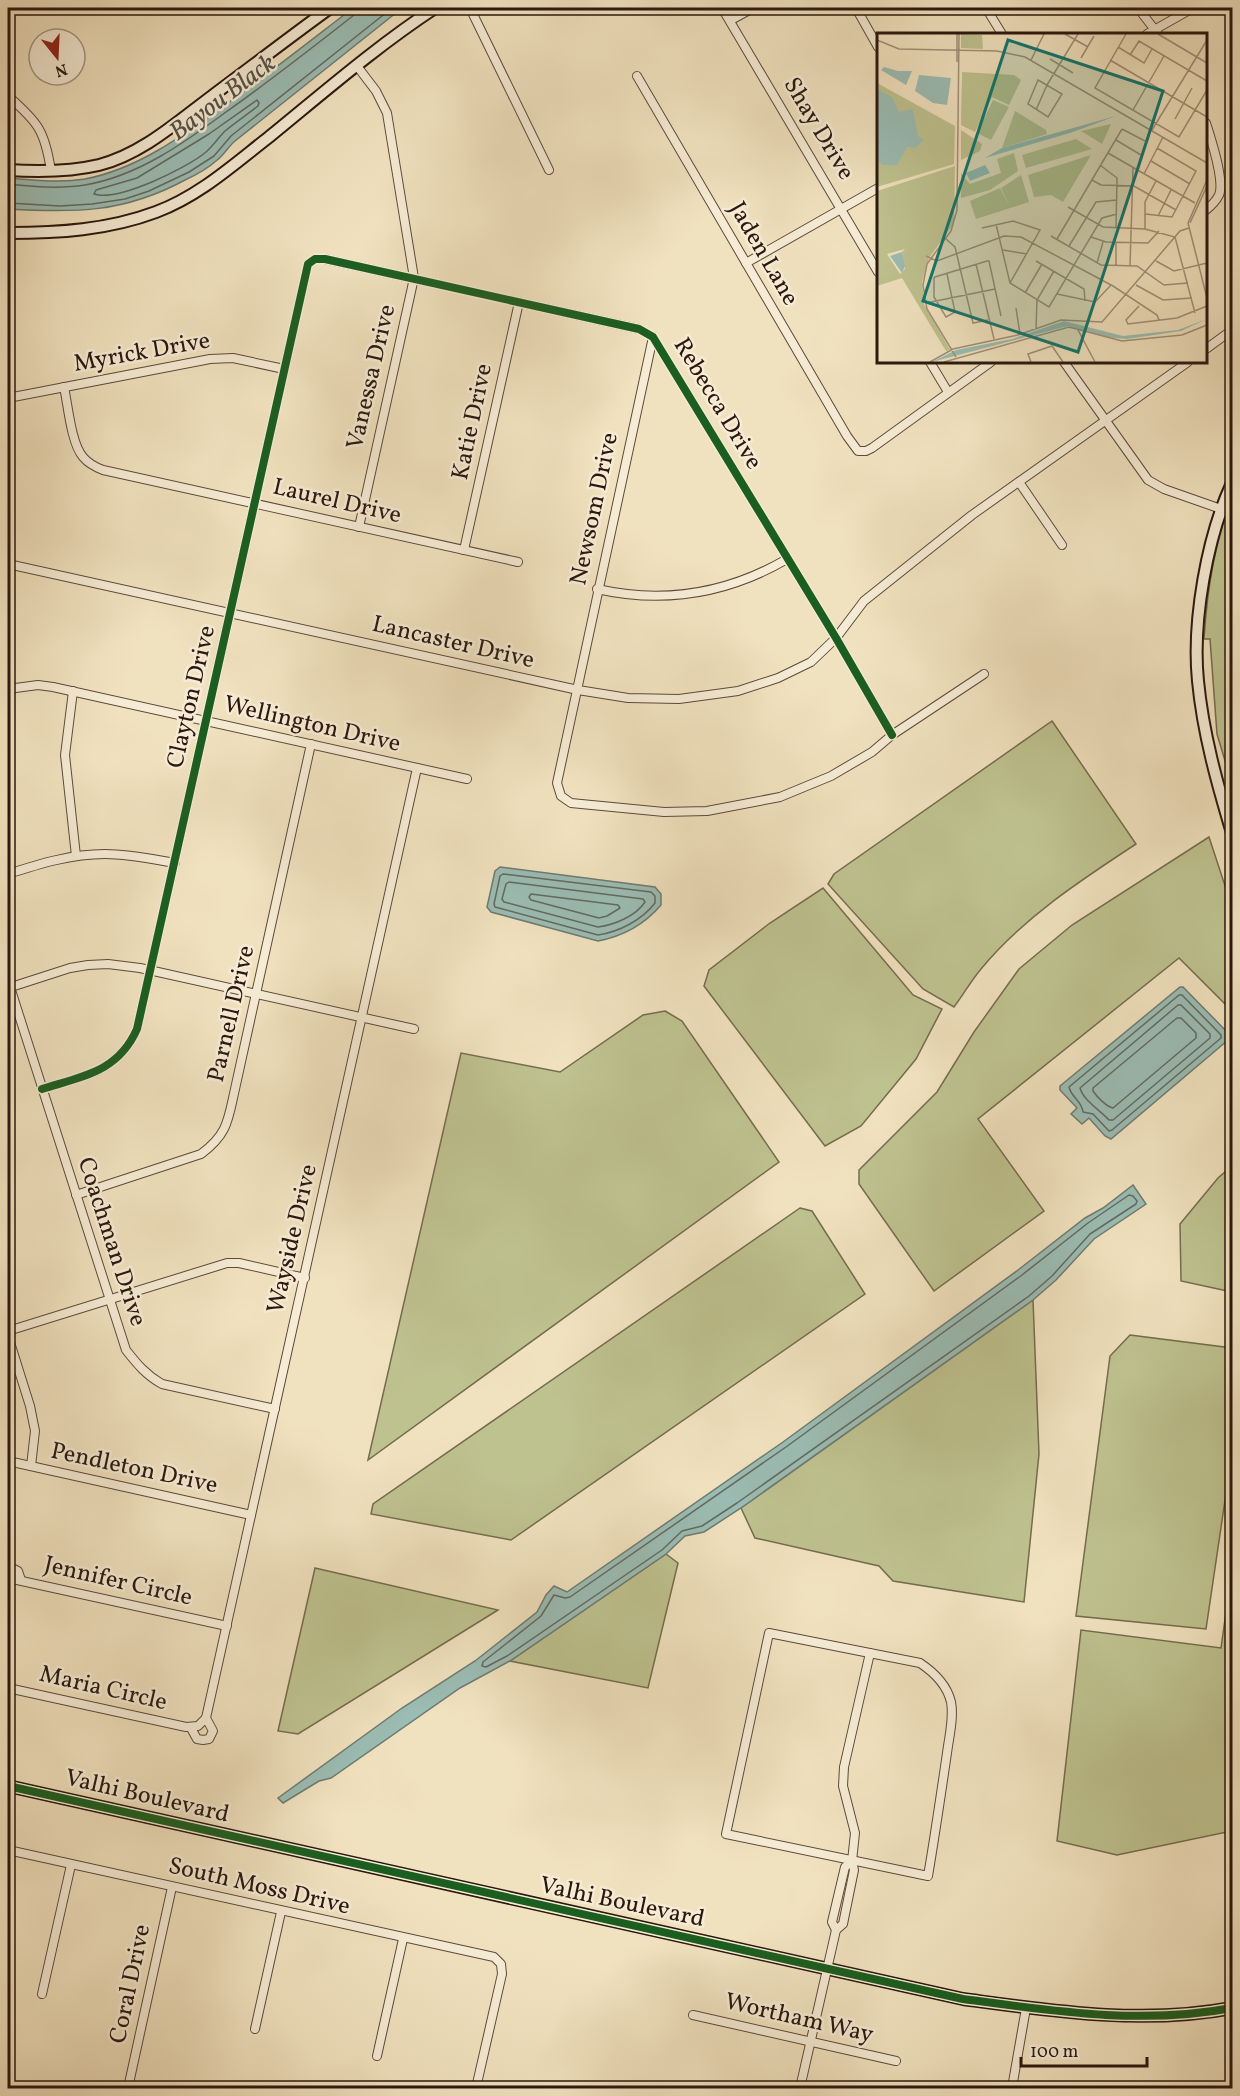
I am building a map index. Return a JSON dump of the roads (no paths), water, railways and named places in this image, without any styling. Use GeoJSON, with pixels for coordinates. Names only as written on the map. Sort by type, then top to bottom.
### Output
{"type":"FeatureCollection","features":[{"type":"Feature","properties":{"kind":"street"},"geometry":{"type":"LineString","coordinates":[[8,170],[51,171],[99,165],[125,156],[156,138],[330,8]]}},
{"type":"Feature","properties":{"kind":"street"},"geometry":{"type":"LineString","coordinates":[[8,233],[86,230],[155,213],[179,202],[213,182],[357,66],[435,8]]}},
{"type":"Feature","properties":{"kind":"street"},"geometry":{"type":"LineString","coordinates":[[470,8],[549,170]]}},
{"type":"Feature","properties":{"kind":"street","name":"Shay Drive"},"geometry":{"type":"LineString","coordinates":[[722,8],[877,269]]}},
{"type":"Feature","properties":{"kind":"street"},"geometry":{"type":"LineString","coordinates":[[730,20],[753,8]]}},
{"type":"Feature","properties":{"kind":"street"},"geometry":{"type":"LineString","coordinates":[[856,8],[877,44]]}},
{"type":"Feature","properties":{"kind":"street"},"geometry":{"type":"LineString","coordinates":[[986,8],[1001,33]]}},
{"type":"Feature","properties":{"kind":"street"},"geometry":{"type":"LineString","coordinates":[[1138,8],[1154,33],[1193,8]]}},
{"type":"Feature","properties":{"kind":"street"},"geometry":{"type":"LineString","coordinates":[[1229,8],[1233,12]]}},
{"type":"Feature","properties":{"kind":"street","name":"Vanessa Drive"},"geometry":{"type":"LineString","coordinates":[[357,66],[376,91],[387,112],[414,278],[359,527]]}},
{"type":"Feature","properties":{"kind":"street","name":"Jaden Lane"},"geometry":{"type":"LineString","coordinates":[[637,76],[846,436],[858,451],[872,448],[948,392]]}},
{"type":"Feature","properties":{"kind":"street"},"geometry":{"type":"LineString","coordinates":[[8,96],[32,118],[41,130],[47,146],[51,171]]}},
{"type":"Feature","properties":{"kind":"street"},"geometry":{"type":"LineString","coordinates":[[1207,127],[1221,183],[1219,195],[1207,209]]}},
{"type":"Feature","properties":{"kind":"street"},"geometry":{"type":"LineString","coordinates":[[746,263],[877,189]]}},
{"type":"Feature","properties":{"kind":"street","name":"Rebecca Drive"},"geometry":{"type":"LineString","coordinates":[[312,261],[318,258],[325,259],[414,278],[639,329],[653,337],[836,638],[892,735]]}},
{"type":"Feature","properties":{"kind":"street","name":"Clayton Drive"},"geometry":{"type":"LineString","coordinates":[[42,1089],[106,1067],[122,1054],[137,1029],[284,369],[308,264],[312,261]]}},
{"type":"Feature","properties":{"kind":"street","name":"Katie Drive"},"geometry":{"type":"LineString","coordinates":[[464,550],[519,302]]}},
{"type":"Feature","properties":{"kind":"street"},"geometry":{"type":"LineString","coordinates":[[1207,348],[1233,330]]}},
{"type":"Feature","properties":{"kind":"street","name":"Newsom Drive"},"geometry":{"type":"LineString","coordinates":[[653,337],[557,783],[561,796],[571,803],[664,813],[707,811],[780,797],[831,776],[872,752],[892,735],[984,674]]}},
{"type":"Feature","properties":{"kind":"street","name":"Myrick Drive"},"geometry":{"type":"LineString","coordinates":[[8,398],[210,359],[233,358],[284,369]]}},
{"type":"Feature","properties":{"kind":"street"},"geometry":{"type":"LineString","coordinates":[[931,363],[948,392],[990,363]]}},
{"type":"Feature","properties":{"kind":"street"},"geometry":{"type":"LineString","coordinates":[[1065,363],[1148,480],[1164,489],[1221,509]]}},
{"type":"Feature","properties":{"kind":"street","name":"Lancaster Drive"},"geometry":{"type":"LineString","coordinates":[[8,564],[578,690],[628,698],[679,699],[738,691],[778,678],[810,662],[836,638],[864,601],[972,515],[1187,363]]}},
{"type":"Feature","properties":{"kind":"street","name":"Laurel Drive"},"geometry":{"type":"LineString","coordinates":[[64,387],[76,444],[84,459],[103,470],[518,562]]}},
{"type":"Feature","properties":{"kind":"street"},"geometry":{"type":"LineString","coordinates":[[1019,482],[1062,545]]}},
{"type":"Feature","properties":{"kind":"street"},"geometry":{"type":"LineString","coordinates":[[1233,483],[1221,509],[1204,581],[1198,626],[1198,680],[1209,747],[1233,833]]}},
{"type":"Feature","properties":{"kind":"street"},"geometry":{"type":"LineString","coordinates":[[597,589],[640,596],[678,596],[700,593],[739,582],[787,559]]}},
{"type":"Feature","properties":{"kind":"street","name":"Wellington Drive"},"geometry":{"type":"LineString","coordinates":[[8,690],[38,684],[467,779]]}},
{"type":"Feature","properties":{"kind":"street"},"geometry":{"type":"LineString","coordinates":[[73,692],[65,755],[76,856]]}},
{"type":"Feature","properties":{"kind":"street","name":"Parnell Drive"},"geometry":{"type":"LineString","coordinates":[[76,1195],[201,1154],[216,1142],[226,1124],[257,994],[311,744]]}},
{"type":"Feature","properties":{"kind":"street","name":"Wayside Drive"},"geometry":{"type":"LineString","coordinates":[[206,1718],[417,768]]}},
{"type":"Feature","properties":{"kind":"street"},"geometry":{"type":"LineString","coordinates":[[8,874],[52,860],[103,854],[130,855],[175,863]]}},
{"type":"Feature","properties":{"kind":"street"},"geometry":{"type":"LineString","coordinates":[[9,987],[70,968],[108,964],[151,970],[414,1029]]}},
{"type":"Feature","properties":{"kind":"street","name":"Coachman Drive"},"geometry":{"type":"LineString","coordinates":[[9,987],[126,1350],[148,1376],[170,1386],[275,1409]]}},
{"type":"Feature","properties":{"kind":"street"},"geometry":{"type":"LineString","coordinates":[[8,1331],[227,1263],[239,1263],[304,1278]]}},
{"type":"Feature","properties":{"kind":"street"},"geometry":{"type":"LineString","coordinates":[[8,1336],[30,1406],[35,1431],[31,1467]]}},
{"type":"Feature","properties":{"kind":"street","name":"Pendleton Drive"},"geometry":{"type":"LineString","coordinates":[[8,1461],[251,1515]]}},
{"type":"Feature","properties":{"kind":"street","name":"Jennifer Circle"},"geometry":{"type":"LineString","coordinates":[[8,1570],[12,1568],[18,1571],[21,1580],[227,1626]]}},
{"type":"Feature","properties":{"kind":"street"},"geometry":{"type":"LineString","coordinates":[[8,1578],[21,1580]]}},
{"type":"Feature","properties":{"kind":"street"},"geometry":{"type":"LineString","coordinates":[[769,1633],[870,1653],[920,1663],[932,1671],[944,1684],[951,1702],[951,1721],[943,1786],[928,1876],[726,1834],[769,1633]]}},
{"type":"Feature","properties":{"kind":"street"},"geometry":{"type":"LineString","coordinates":[[800,2088],[836,1930],[832,1922],[837,1900],[845,1867],[852,1861],[855,1833],[843,1786],[844,1767],[870,1653]]}},
{"type":"Feature","properties":{"kind":"street","name":"Maria Circle"},"geometry":{"type":"LineString","coordinates":[[8,1688],[191,1728],[198,1726],[206,1718],[213,1731],[209,1739],[203,1740],[197,1739],[191,1728]]}},
{"type":"Feature","properties":{"kind":"street","name":"Valhi Boulevard"},"geometry":{"type":"LineString","coordinates":[[8,1786],[963,1999],[1080,2015],[1149,2016],[1233,2008]]}},
{"type":"Feature","properties":{"kind":"street","name":"South Moss Drive"},"geometry":{"type":"LineString","coordinates":[[8,1850],[494,1958],[501,1964],[502,1974],[476,2088]]}},
{"type":"Feature","properties":{"kind":"street"},"geometry":{"type":"LineString","coordinates":[[42,1994],[71,1865]]}},
{"type":"Feature","properties":{"kind":"street","name":"Coral Drive"},"geometry":{"type":"LineString","coordinates":[[128,2088],[172,1887]]}},
{"type":"Feature","properties":{"kind":"street"},"geometry":{"type":"LineString","coordinates":[[255,2029],[281,1912]]}},
{"type":"Feature","properties":{"kind":"street"},"geometry":{"type":"LineString","coordinates":[[377,2056],[403,1939]]}},
{"type":"Feature","properties":{"kind":"street"},"geometry":{"type":"LineString","coordinates":[[1012,2088],[1026,2008]]}},
{"type":"Feature","properties":{"kind":"street","name":"Wortham Way"},"geometry":{"type":"LineString","coordinates":[[693,2015],[896,2061]]}},
{"type":"Feature","properties":{"kind":"water"},"geometry":{"type":"Polygon","coordinates":[[[353,8],[402,8],[235,141],[219,159],[201,172],[163,191],[120,205],[55,211],[8,209],[8,178],[56,181],[85,179],[123,168],[140,160],[206,118],[353,8]]]}},
{"type":"Feature","properties":{"kind":"water"},"geometry":{"type":"Polygon","coordinates":[[[500,867],[655,887],[661,894],[661,905],[633,929],[598,941],[491,912],[487,907],[495,871],[500,867]]]}},
{"type":"Feature","properties":{"kind":"water"},"geometry":{"type":"Polygon","coordinates":[[[1180,987],[1183,987],[1231,1036],[1111,1139],[1105,1136],[1089,1118],[1082,1124],[1071,1114],[1077,1108],[1060,1090],[1060,1086],[1180,987]]]}},
{"type":"Feature","properties":{"kind":"water"},"geometry":{"type":"Polygon","coordinates":[[[1133,1185],[1146,1204],[1094,1239],[1056,1280],[1033,1300],[741,1508],[704,1532],[685,1536],[666,1554],[510,1661],[460,1688],[331,1778],[319,1781],[283,1803],[278,1798],[402,1708],[475,1661],[537,1612],[554,1586],[567,1592],[783,1442],[1018,1270],[1085,1218],[1103,1208],[1133,1185]]]}},
{"type":"Feature","properties":{"kind":"water label","name":"Bayou Black"},"geometry":{"type":"Point","coordinates":[223,98]}}]}
